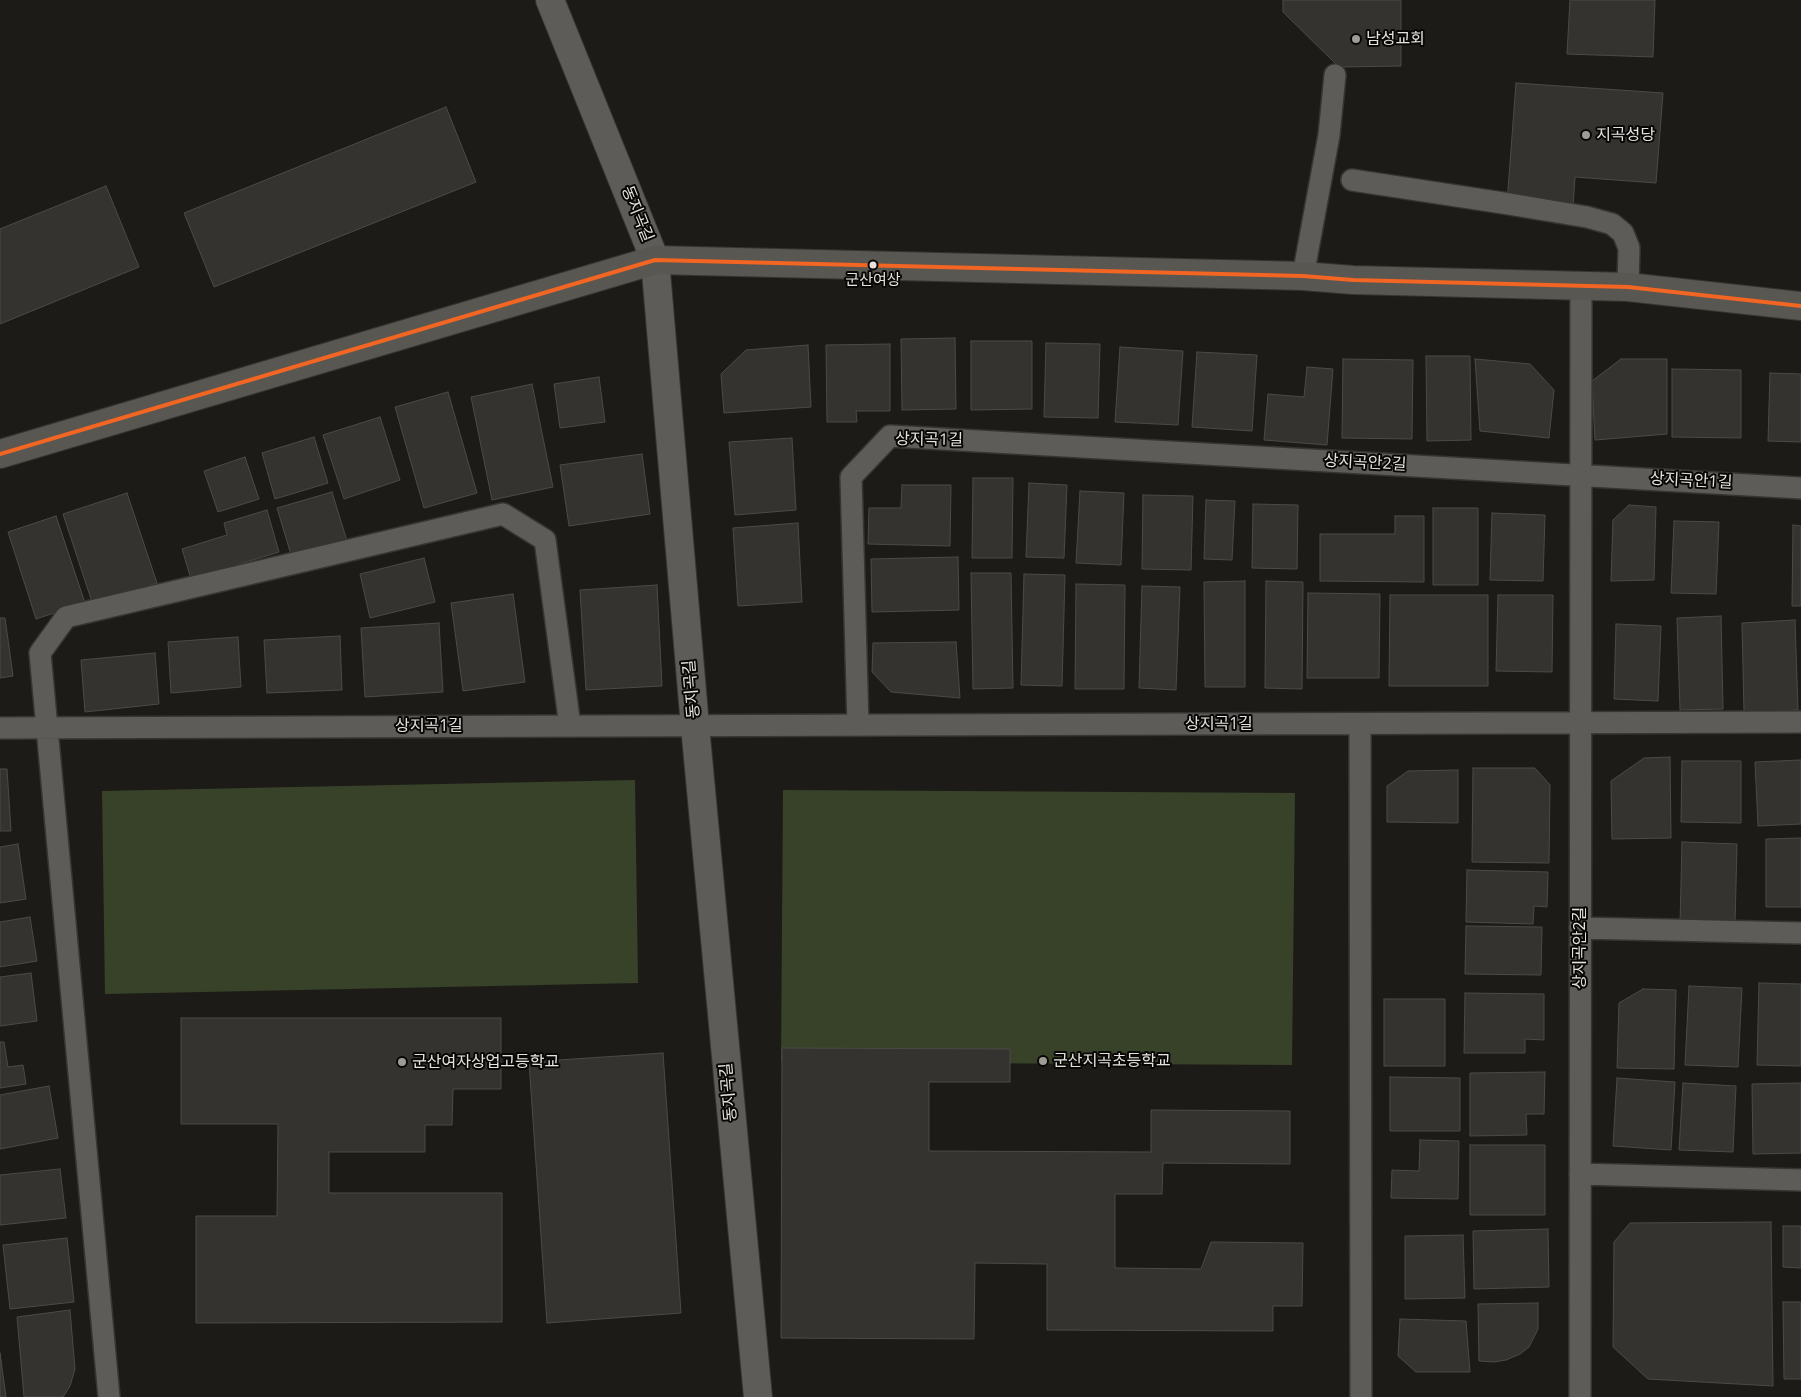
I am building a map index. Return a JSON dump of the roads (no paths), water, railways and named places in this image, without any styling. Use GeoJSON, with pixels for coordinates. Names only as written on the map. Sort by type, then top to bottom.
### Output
{"type":"FeatureCollection","features":[{"type":"Feature","properties":{"kind":"street","name":"동지곡길"},"geometry":{"type":"LineString","coordinates":[[550,0],[655,260],[695,726],[758,1397]]}},
{"type":"Feature","properties":{"kind":"street"},"geometry":{"type":"LineString","coordinates":[[0,454],[655,260],[1304,276],[1353,280],[1628,287],[1801,306]]}},
{"type":"Feature","properties":{"kind":"lane"},"geometry":{"type":"LineString","coordinates":[[1304,276],[1329,135],[1335,75]]}},
{"type":"Feature","properties":{"kind":"lane"},"geometry":{"type":"LineString","coordinates":[[1352,180],[1531,208],[1612,224],[1623,233],[1629,248],[1628,287]]}},
{"type":"Feature","properties":{"kind":"lane","name":"상지곡안2길"},"geometry":{"type":"LineString","coordinates":[[1580,1397],[1581,286]]}},
{"type":"Feature","properties":{"kind":"lane","name":"상지곡1길"},"geometry":{"type":"LineString","coordinates":[[858,725],[851,477],[890,436],[1150,451]]}},
{"type":"Feature","properties":{"kind":"lane","name":"상지곡안2길"},"geometry":{"type":"LineString","coordinates":[[1150,451],[1581,475]]}},
{"type":"Feature","properties":{"kind":"lane","name":"상지곡안1길"},"geometry":{"type":"LineString","coordinates":[[1581,475],[1801,488]]}},
{"type":"Feature","properties":{"kind":"lane"},"geometry":{"type":"LineString","coordinates":[[109,1397],[40,653],[66,618],[503,514],[545,540],[570,726]]}},
{"type":"Feature","properties":{"kind":"lane"},"geometry":{"type":"LineString","coordinates":[[1580,723],[1801,722]]}},
{"type":"Feature","properties":{"kind":"lane","name":"상지곡1길"},"geometry":{"type":"LineString","coordinates":[[0,728],[1580,723]]}},
{"type":"Feature","properties":{"kind":"lane"},"geometry":{"type":"LineString","coordinates":[[1360,724],[1361,1397]]}},
{"type":"Feature","properties":{"kind":"lane"},"geometry":{"type":"LineString","coordinates":[[1580,928],[1801,934]]}},
{"type":"Feature","properties":{"kind":"lane"},"geometry":{"type":"LineString","coordinates":[[1580,1174],[1801,1180]]}},
{"type":"Feature","properties":{"kind":"place","name":"남성교회"},"geometry":{"type":"Point","coordinates":[1356,39]}},
{"type":"Feature","properties":{"kind":"place","name":"지곡성당"},"geometry":{"type":"Point","coordinates":[1586,135]}},
{"type":"Feature","properties":{"kind":"place","name":"군산여상"},"geometry":{"type":"Point","coordinates":[873,265]}},
{"type":"Feature","properties":{"kind":"place","name":"군산지곡초등학교"},"geometry":{"type":"Point","coordinates":[1043,1061]}},
{"type":"Feature","properties":{"kind":"place","name":"군산여자상업고등학교"},"geometry":{"type":"Point","coordinates":[402,1062]}}]}
